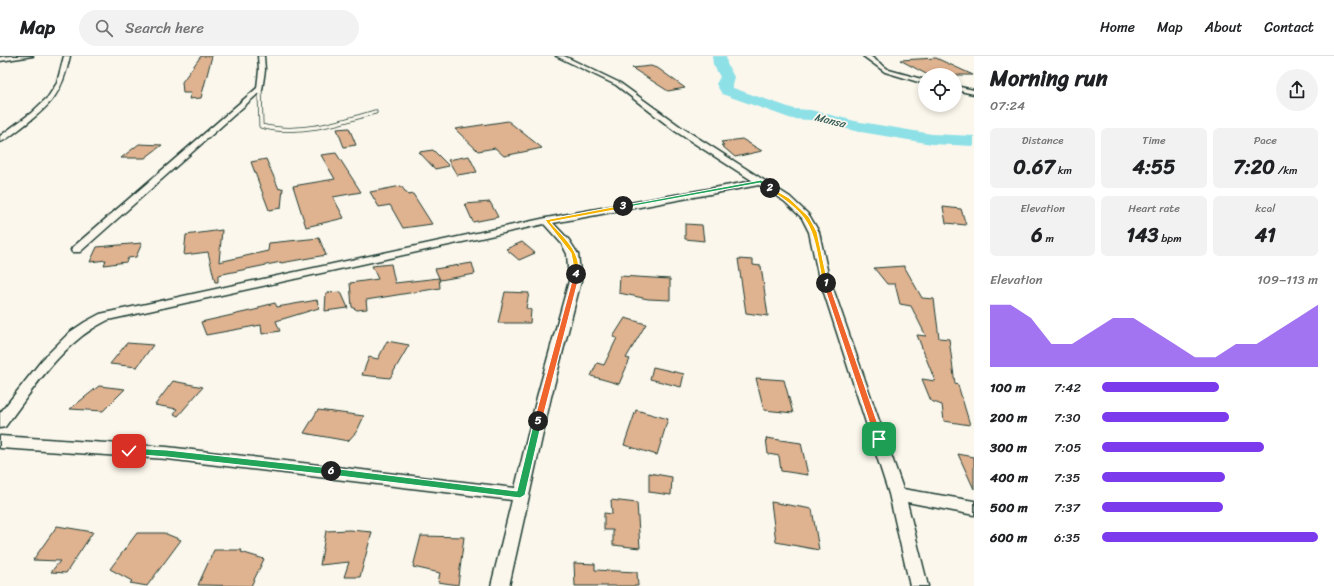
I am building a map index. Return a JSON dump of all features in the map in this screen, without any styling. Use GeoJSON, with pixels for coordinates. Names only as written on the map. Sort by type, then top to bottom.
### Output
{"type":"FeatureCollection","features":[{"type":"Feature","properties":{"kind":"street"},"geometry":{"type":"LineString","coordinates":[[0,59],[30,56]]}},
{"type":"Feature","properties":{"kind":"street"},"geometry":{"type":"LineString","coordinates":[[0,140],[32,116],[60,85],[67,56]]}},
{"type":"Feature","properties":{"kind":"street"},"geometry":{"type":"LineString","coordinates":[[76,250],[260,89],[262,70],[261,56]]}},
{"type":"Feature","properties":{"kind":"street"},"geometry":{"type":"LineString","coordinates":[[559,56],[618,84],[678,129],[787,199],[806,217],[814,232],[823,274],[897,494],[919,586]]}},
{"type":"Feature","properties":{"kind":"street"},"geometry":{"type":"LineString","coordinates":[[866,56],[887,71],[918,80]]}},
{"type":"Feature","properties":{"kind":"street"},"geometry":{"type":"LineString","coordinates":[[962,89],[974,92]]}},
{"type":"Feature","properties":{"kind":"street"},"geometry":{"type":"LineString","coordinates":[[0,423],[56,353],[84,326],[93,321],[546,221],[761,182]]}},
{"type":"Feature","properties":{"kind":"street"},"geometry":{"type":"LineString","coordinates":[[500,586],[520,495],[575,281],[576,263],[573,253],[546,221]]}},
{"type":"Feature","properties":{"kind":"street"},"geometry":{"type":"LineString","coordinates":[[0,442],[167,453],[270,464],[520,495]]}},
{"type":"Feature","properties":{"kind":"street"},"geometry":{"type":"LineString","coordinates":[[897,494],[974,508]]}},
{"type":"Feature","properties":{"kind":"lane"},"geometry":{"type":"LineString","coordinates":[[260,89],[261,126],[268,129],[279,130],[341,122],[375,112]]}},
{"type":"Feature","properties":{"kind":"building"},"geometry":{"type":"Polygon","coordinates":[[[201,56],[212,56],[201,98],[189,99],[191,93],[183,93],[182,82],[201,56]]]}},
{"type":"Feature","properties":{"kind":"building"},"geometry":{"type":"Polygon","coordinates":[[[936,58],[958,68],[918,68],[918,70],[900,60],[936,58]]]}},
{"type":"Feature","properties":{"kind":"building"},"geometry":{"type":"Polygon","coordinates":[[[651,66],[659,69],[685,88],[668,91],[632,68],[651,66]]]}},
{"type":"Feature","properties":{"kind":"building"},"geometry":{"type":"Polygon","coordinates":[[[962,70],[973,75],[962,75],[962,70]]]}},
{"type":"Feature","properties":{"kind":"building"},"geometry":{"type":"Polygon","coordinates":[[[508,121],[542,148],[504,156],[495,148],[478,151],[455,129],[508,121]]]}},
{"type":"Feature","properties":{"kind":"building"},"geometry":{"type":"Polygon","coordinates":[[[349,128],[356,145],[344,147],[337,129],[349,128]]]}},
{"type":"Feature","properties":{"kind":"building"},"geometry":{"type":"Polygon","coordinates":[[[742,139],[762,151],[735,157],[721,145],[724,145],[721,142],[742,139]]]}},
{"type":"Feature","properties":{"kind":"building"},"geometry":{"type":"Polygon","coordinates":[[[139,144],[162,145],[145,158],[121,158],[139,144]]]}},
{"type":"Feature","properties":{"kind":"building"},"geometry":{"type":"Polygon","coordinates":[[[433,150],[449,166],[435,169],[419,152],[433,150]]]}},
{"type":"Feature","properties":{"kind":"building"},"geometry":{"type":"Polygon","coordinates":[[[336,153],[361,192],[333,197],[344,218],[306,227],[293,186],[335,179],[321,155],[336,153]]]}},
{"type":"Feature","properties":{"kind":"building"},"geometry":{"type":"Polygon","coordinates":[[[469,156],[477,172],[457,175],[448,160],[469,156]]]}},
{"type":"Feature","properties":{"kind":"building"},"geometry":{"type":"Polygon","coordinates":[[[266,159],[279,189],[283,188],[281,208],[269,210],[251,162],[266,159]]]}},
{"type":"Feature","properties":{"kind":"building"},"geometry":{"type":"Polygon","coordinates":[[[401,186],[408,195],[413,194],[432,224],[403,228],[390,205],[379,207],[370,192],[401,186]]]}},
{"type":"Feature","properties":{"kind":"building"},"geometry":{"type":"Polygon","coordinates":[[[490,202],[498,217],[473,222],[465,204],[490,202]]]}},
{"type":"Feature","properties":{"kind":"building"},"geometry":{"type":"Polygon","coordinates":[[[943,207],[961,209],[966,225],[946,223],[943,207]]]}},
{"type":"Feature","properties":{"kind":"building"},"geometry":{"type":"Polygon","coordinates":[[[685,224],[702,225],[704,241],[685,239],[685,224]]]}},
{"type":"Feature","properties":{"kind":"building"},"geometry":{"type":"Polygon","coordinates":[[[222,230],[219,262],[268,251],[269,243],[319,238],[326,255],[281,262],[218,275],[218,282],[215,282],[208,252],[184,255],[186,235],[222,230]]]}},
{"type":"Feature","properties":{"kind":"building"},"geometry":{"type":"Polygon","coordinates":[[[522,242],[535,253],[519,260],[506,249],[522,242]]]}},
{"type":"Feature","properties":{"kind":"building"},"geometry":{"type":"Polygon","coordinates":[[[142,243],[136,257],[128,258],[126,262],[104,265],[106,260],[90,262],[97,247],[142,243]]]}},
{"type":"Feature","properties":{"kind":"building"},"geometry":{"type":"Polygon","coordinates":[[[738,259],[753,260],[753,265],[761,266],[768,316],[746,313],[738,259]]]}},
{"type":"Feature","properties":{"kind":"building"},"geometry":{"type":"Polygon","coordinates":[[[472,263],[475,274],[440,280],[435,269],[472,263]]]}},
{"type":"Feature","properties":{"kind":"building"},"geometry":{"type":"Polygon","coordinates":[[[391,264],[395,283],[439,278],[440,288],[366,300],[367,309],[357,310],[352,307],[350,283],[378,279],[372,266],[391,264]]]}},
{"type":"Feature","properties":{"kind":"building"},"geometry":{"type":"Polygon","coordinates":[[[904,266],[922,298],[934,299],[939,338],[949,339],[955,384],[958,385],[970,425],[944,421],[942,405],[931,401],[922,379],[935,381],[917,335],[926,336],[911,306],[900,304],[895,284],[887,284],[874,268],[904,266]]]}},
{"type":"Feature","properties":{"kind":"building"},"geometry":{"type":"Polygon","coordinates":[[[620,276],[670,279],[670,300],[648,299],[619,293],[620,276]]]}},
{"type":"Feature","properties":{"kind":"building"},"geometry":{"type":"Polygon","coordinates":[[[341,292],[348,308],[325,311],[326,293],[341,292]]]}},
{"type":"Feature","properties":{"kind":"building"},"geometry":{"type":"Polygon","coordinates":[[[505,292],[529,293],[526,308],[531,310],[530,323],[498,323],[505,292]]]}},
{"type":"Feature","properties":{"kind":"building"},"geometry":{"type":"Polygon","coordinates":[[[317,300],[319,308],[276,321],[280,331],[262,334],[261,325],[206,335],[201,322],[259,309],[259,307],[275,303],[277,307],[317,300]]]}},
{"type":"Feature","properties":{"kind":"building"},"geometry":{"type":"Polygon","coordinates":[[[625,318],[646,324],[626,358],[630,359],[619,384],[591,376],[597,363],[604,365],[617,338],[613,337],[625,318]]]}},
{"type":"Feature","properties":{"kind":"building"},"geometry":{"type":"Polygon","coordinates":[[[387,341],[409,345],[390,378],[362,375],[369,357],[378,359],[387,341]]]}},
{"type":"Feature","properties":{"kind":"building"},"geometry":{"type":"Polygon","coordinates":[[[127,343],[153,345],[137,367],[110,364],[127,343]]]}},
{"type":"Feature","properties":{"kind":"building"},"geometry":{"type":"Polygon","coordinates":[[[653,367],[684,374],[681,387],[650,379],[653,367]]]}},
{"type":"Feature","properties":{"kind":"building"},"geometry":{"type":"Polygon","coordinates":[[[756,378],[784,380],[793,413],[764,410],[756,378]]]}},
{"type":"Feature","properties":{"kind":"building"},"geometry":{"type":"Polygon","coordinates":[[[173,381],[203,387],[178,416],[174,414],[177,409],[155,405],[173,381]]]}},
{"type":"Feature","properties":{"kind":"building"},"geometry":{"type":"Polygon","coordinates":[[[99,386],[125,389],[103,411],[70,409],[99,386]]]}},
{"type":"Feature","properties":{"kind":"building"},"geometry":{"type":"Polygon","coordinates":[[[318,410],[364,416],[357,431],[348,441],[304,433],[318,410]]]}},
{"type":"Feature","properties":{"kind":"building"},"geometry":{"type":"Polygon","coordinates":[[[636,410],[668,419],[657,455],[624,445],[636,410]]]}},
{"type":"Feature","properties":{"kind":"building"},"geometry":{"type":"Polygon","coordinates":[[[766,438],[801,443],[808,475],[781,471],[779,456],[768,454],[766,438]]]}},
{"type":"Feature","properties":{"kind":"building"},"geometry":{"type":"Polygon","coordinates":[[[958,454],[974,457],[974,489],[958,454]]]}},
{"type":"Feature","properties":{"kind":"building"},"geometry":{"type":"Polygon","coordinates":[[[649,473],[672,477],[671,495],[649,492],[649,473]]]}},
{"type":"Feature","properties":{"kind":"building"},"geometry":{"type":"Polygon","coordinates":[[[611,500],[637,503],[640,548],[613,545],[613,530],[604,530],[604,513],[612,514],[611,500]]]}},
{"type":"Feature","properties":{"kind":"building"},"geometry":{"type":"Polygon","coordinates":[[[771,502],[812,509],[819,550],[776,542],[771,502]]]}},
{"type":"Feature","properties":{"kind":"building"},"geometry":{"type":"Polygon","coordinates":[[[57,526],[93,532],[66,573],[51,572],[60,561],[33,560],[57,526]]]}},
{"type":"Feature","properties":{"kind":"building"},"geometry":{"type":"Polygon","coordinates":[[[350,530],[372,532],[360,577],[344,577],[349,562],[320,565],[326,531],[350,530]]]}},
{"type":"Feature","properties":{"kind":"building"},"geometry":{"type":"Polygon","coordinates":[[[137,533],[164,533],[181,540],[147,586],[130,583],[132,581],[110,569],[137,533]]]}},
{"type":"Feature","properties":{"kind":"building"},"geometry":{"type":"Polygon","coordinates":[[[421,536],[464,537],[458,585],[438,582],[440,573],[413,567],[421,536]]]}},
{"type":"Feature","properties":{"kind":"building"},"geometry":{"type":"Polygon","coordinates":[[[214,550],[242,550],[241,552],[264,559],[251,586],[198,585],[214,550]]]}},
{"type":"Feature","properties":{"kind":"building"},"geometry":{"type":"Polygon","coordinates":[[[574,563],[595,564],[595,570],[637,572],[638,586],[575,586],[574,563]]]}},
{"type":"Feature","properties":{"kind":"waterway","name":"Mansa"},"geometry":{"type":"LineString","coordinates":[[719,56],[720,64],[727,77],[724,84],[727,91],[792,114],[811,115],[855,126],[932,139],[974,141]]}},
{"type":"Feature","properties":{"kind":"route"},"geometry":{"type":"LineString","coordinates":[[129,451],[167,453],[270,464],[520,495],[575,281],[576,263],[573,253],[546,221],[761,182],[787,199],[806,217],[814,232],[823,274],[879,439]]}}]}
